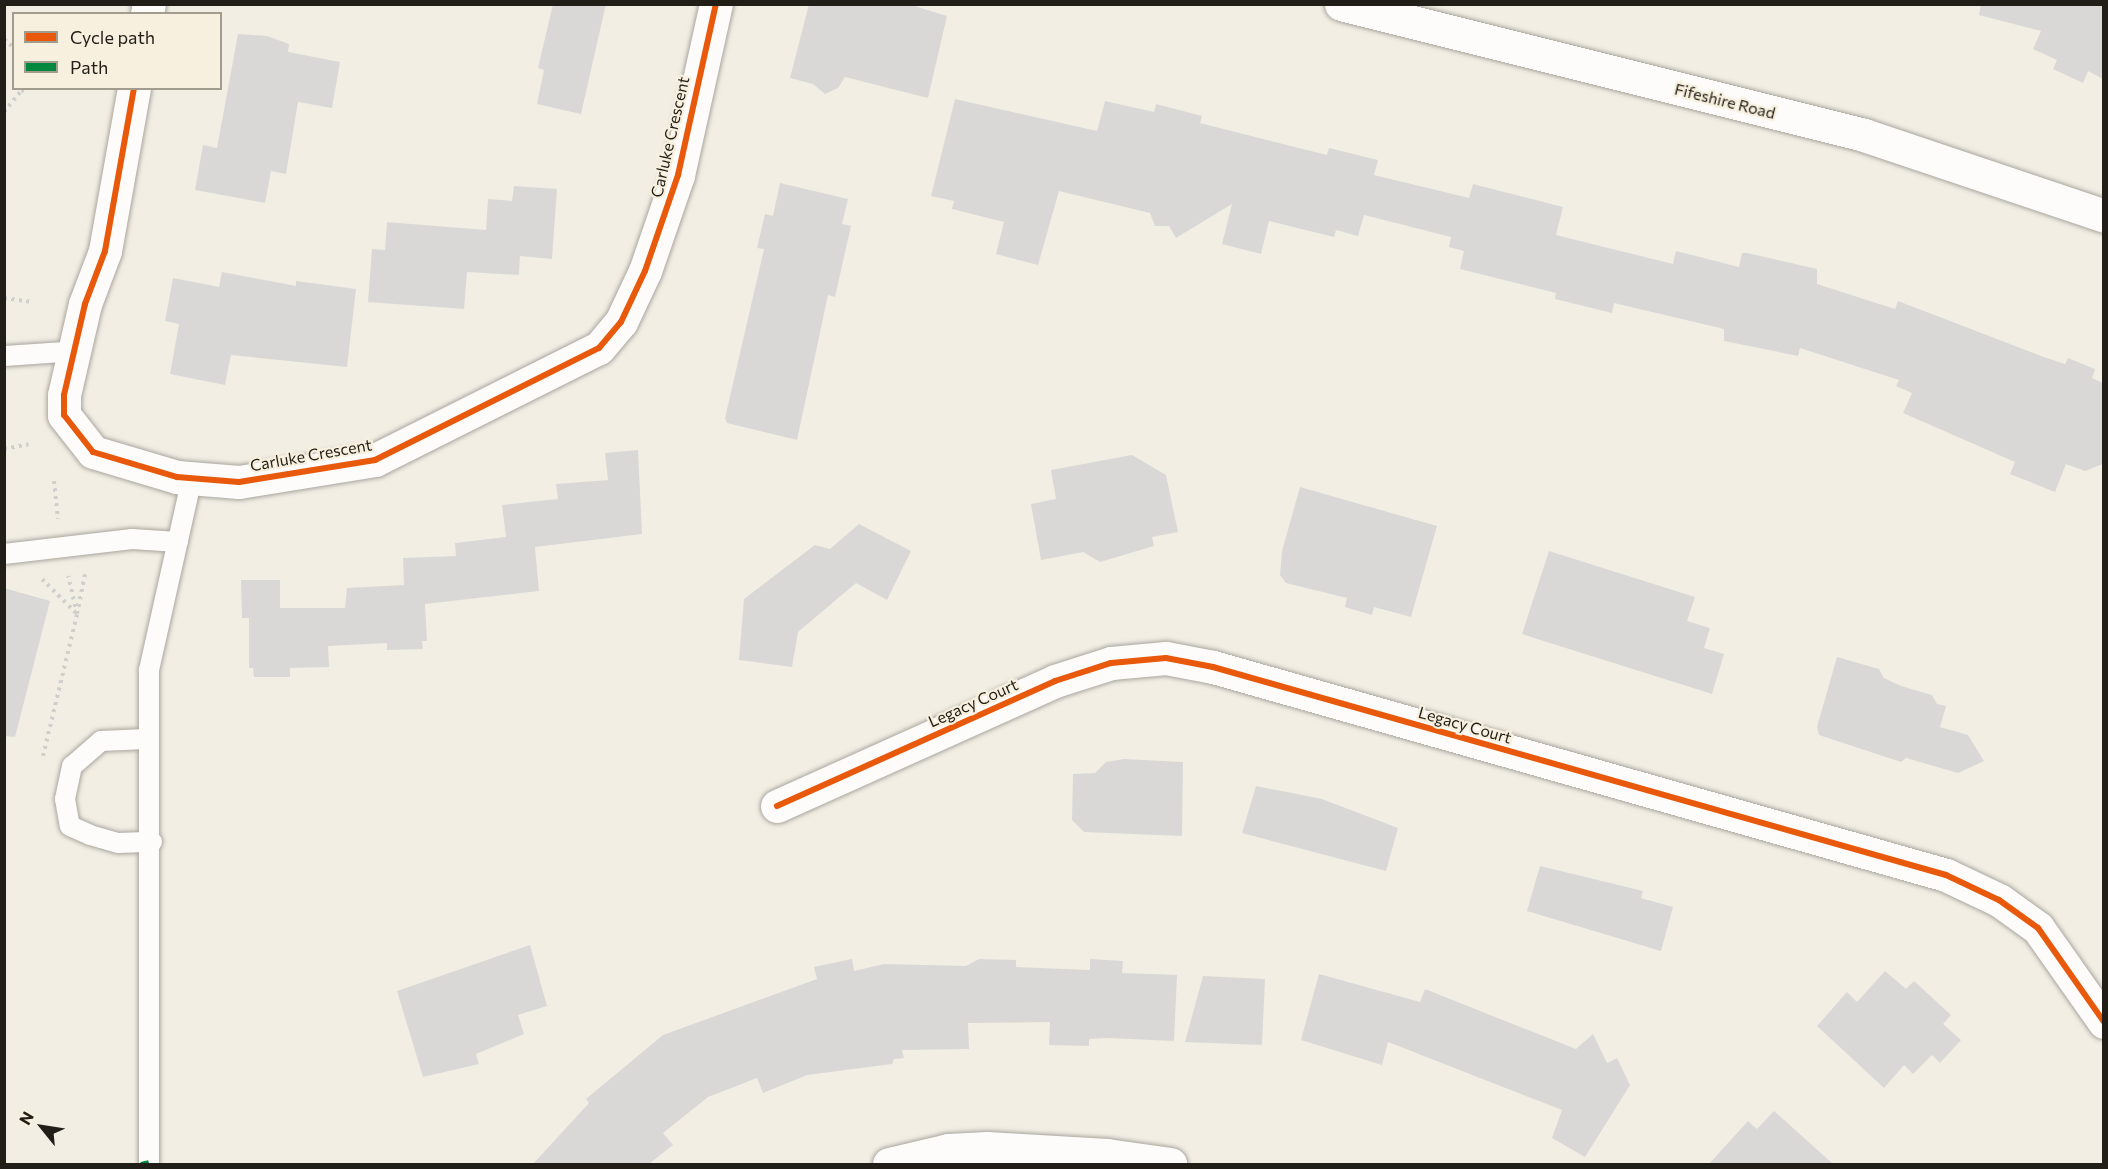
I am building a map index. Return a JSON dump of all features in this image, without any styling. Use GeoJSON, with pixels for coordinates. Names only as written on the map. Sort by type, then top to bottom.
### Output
{"type":"FeatureCollection","features":[{"type":"Feature","properties":{"kind":"street","name":"Carluke Crescent"},"geometry":{"type":"LineString","coordinates":[[134,90],[105,251],[85,304],[77,351],[64,395],[64,415],[93,453],[192,478],[239,482],[375,460],[599,348],[621,322],[658,233],[678,175],[716,4]]}},
{"type":"Feature","properties":{"kind":"street","name":"Fifeshire Road"},"geometry":{"type":"LineString","coordinates":[[1341,4],[1864,135],[2103,216]]}},
{"type":"Feature","properties":{"kind":"street","name":"Legacy Court"},"geometry":{"type":"LineString","coordinates":[[777,806],[1055,681],[1111,663],[1166,658],[1224,670],[1946,876],[1999,900],[2038,928],[2103,1022]]}},
{"type":"Feature","properties":{"kind":"street"},"geometry":{"type":"LineString","coordinates":[[889,1164],[948,1150],[987,1148],[1170,1164]]}},
{"type":"Feature","properties":{"kind":"lane"},"geometry":{"type":"LineString","coordinates":[[4,356],[77,351]]}},
{"type":"Feature","properties":{"kind":"lane"},"geometry":{"type":"LineString","coordinates":[[148,1164],[152,842],[146,739],[149,670],[192,478]]}},
{"type":"Feature","properties":{"kind":"lane"},"geometry":{"type":"LineString","coordinates":[[4,554],[132,539],[178,542]]}},
{"type":"Feature","properties":{"kind":"lane"},"geometry":{"type":"LineString","coordinates":[[146,739],[101,741],[72,766],[65,799],[70,826],[118,843],[152,842]]}},
{"type":"Feature","properties":{"kind":"path"},"geometry":{"type":"LineString","coordinates":[[4,112],[24,90]]}},
{"type":"Feature","properties":{"kind":"path"},"geometry":{"type":"LineString","coordinates":[[4,298],[33,302]]}},
{"type":"Feature","properties":{"kind":"path"},"geometry":{"type":"LineString","coordinates":[[4,449],[29,444]]}},
{"type":"Feature","properties":{"kind":"path"},"geometry":{"type":"LineString","coordinates":[[54,481],[61,547],[77,614],[41,762],[72,766]]}},
{"type":"Feature","properties":{"kind":"building"},"geometry":{"type":"Polygon","coordinates":[[[553,4],[606,4],[581,114],[537,104],[544,70],[538,68],[553,4]]]}},
{"type":"Feature","properties":{"kind":"building"},"geometry":{"type":"Polygon","coordinates":[[[809,4],[908,4],[947,16],[928,98],[845,77],[838,88],[825,94],[813,84],[790,78],[809,4]]]}},
{"type":"Feature","properties":{"kind":"building"},"geometry":{"type":"Polygon","coordinates":[[[1981,4],[2103,4],[2103,79],[2088,71],[2083,83],[2053,69],[2057,60],[2033,49],[2041,31],[1979,15],[1981,4]]]}},
{"type":"Feature","properties":{"kind":"building"},"geometry":{"type":"Polygon","coordinates":[[[238,34],[267,36],[289,44],[288,52],[340,62],[332,108],[298,102],[286,174],[271,171],[265,203],[195,190],[203,145],[217,148],[238,34]]]}},
{"type":"Feature","properties":{"kind":"building"},"geometry":{"type":"Polygon","coordinates":[[[955,99],[1097,131],[1105,101],[1154,112],[1156,104],[1202,116],[1200,123],[1327,155],[1329,148],[1378,160],[1374,175],[1469,198],[1473,184],[1563,207],[1556,235],[1673,264],[1676,251],[1739,267],[1742,253],[1747,253],[1817,269],[1817,284],[1895,309],[1898,301],[2041,356],[2065,364],[2068,358],[2095,369],[2092,378],[2103,383],[2103,464],[2085,471],[2066,464],[2055,492],[2010,474],[2015,462],[1903,413],[1912,393],[1896,386],[1899,380],[1800,348],[1798,356],[1724,341],[1724,329],[1614,303],[1612,313],[1555,299],[1556,293],[1460,269],[1464,251],[1449,247],[1451,237],[1364,215],[1358,236],[1336,230],[1334,237],[1269,221],[1261,254],[1222,244],[1232,204],[1176,238],[1169,226],[1155,226],[1150,213],[1059,191],[1038,265],[996,254],[1004,222],[952,209],[954,201],[931,196],[955,99]]]}},
{"type":"Feature","properties":{"kind":"building"},"geometry":{"type":"Polygon","coordinates":[[[780,183],[848,199],[842,224],[851,226],[835,297],[828,295],[797,440],[727,423],[725,418],[764,249],[757,248],[765,214],[773,216],[780,183]]]}},
{"type":"Feature","properties":{"kind":"building"},"geometry":{"type":"Polygon","coordinates":[[[514,186],[557,189],[552,259],[520,256],[519,275],[467,272],[464,309],[368,302],[372,249],[385,250],[387,222],[486,230],[488,199],[512,201],[514,186]]]}},
{"type":"Feature","properties":{"kind":"building"},"geometry":{"type":"Polygon","coordinates":[[[222,272],[296,286],[296,281],[356,289],[347,367],[231,355],[225,385],[170,374],[179,324],[165,321],[173,278],[219,287],[222,272]]]}},
{"type":"Feature","properties":{"kind":"building"},"geometry":{"type":"Polygon","coordinates":[[[638,450],[642,534],[535,547],[539,591],[425,604],[427,641],[422,641],[423,649],[387,650],[387,643],[328,646],[329,667],[290,668],[290,677],[254,677],[253,668],[249,668],[249,618],[242,618],[241,580],[280,580],[280,608],[345,608],[347,588],[404,585],[403,558],[456,556],[455,543],[506,537],[502,505],[558,499],[556,484],[608,480],[605,453],[638,450]]]}},
{"type":"Feature","properties":{"kind":"building"},"geometry":{"type":"Polygon","coordinates":[[[1132,455],[1166,475],[1178,532],[1152,537],[1154,546],[1100,562],[1083,552],[1041,560],[1031,504],[1056,499],[1051,470],[1132,455]]]}},
{"type":"Feature","properties":{"kind":"building"},"geometry":{"type":"Polygon","coordinates":[[[1300,487],[1437,526],[1411,617],[1374,607],[1372,615],[1345,607],[1347,598],[1286,583],[1280,575],[1282,551],[1300,487]]]}},
{"type":"Feature","properties":{"kind":"building"},"geometry":{"type":"Polygon","coordinates":[[[859,524],[911,551],[887,600],[856,583],[798,632],[792,667],[739,660],[744,599],[815,545],[830,549],[859,524]]]}},
{"type":"Feature","properties":{"kind":"building"},"geometry":{"type":"Polygon","coordinates":[[[1549,551],[1695,597],[1687,621],[1710,628],[1704,648],[1724,654],[1712,694],[1522,634],[1549,551]]]}},
{"type":"Feature","properties":{"kind":"building"},"geometry":{"type":"Polygon","coordinates":[[[4,588],[50,601],[15,737],[4,736],[4,588]]]}},
{"type":"Feature","properties":{"kind":"building"},"geometry":{"type":"Polygon","coordinates":[[[1837,657],[1879,669],[1884,678],[1901,686],[1932,695],[1937,704],[1946,706],[1940,727],[1968,735],[1984,761],[1958,773],[1906,758],[1901,762],[1819,735],[1817,727],[1837,657]]]}},
{"type":"Feature","properties":{"kind":"building"},"geometry":{"type":"Polygon","coordinates":[[[1124,759],[1183,762],[1182,836],[1084,832],[1072,820],[1073,774],[1095,773],[1106,762],[1124,759]]]}},
{"type":"Feature","properties":{"kind":"building"},"geometry":{"type":"Polygon","coordinates":[[[1256,786],[1322,799],[1398,828],[1386,871],[1242,833],[1256,786]]]}},
{"type":"Feature","properties":{"kind":"building"},"geometry":{"type":"Polygon","coordinates":[[[1540,866],[1643,891],[1641,898],[1673,907],[1661,951],[1527,911],[1540,866]]]}},
{"type":"Feature","properties":{"kind":"building"},"geometry":{"type":"Polygon","coordinates":[[[530,945],[547,1006],[518,1015],[524,1034],[476,1054],[479,1064],[423,1077],[397,991],[530,945]]]}},
{"type":"Feature","properties":{"kind":"building"},"geometry":{"type":"Polygon","coordinates":[[[852,959],[854,971],[884,964],[966,966],[979,959],[1016,960],[1016,967],[1090,970],[1090,959],[1123,961],[1122,973],[1177,975],[1174,1041],[1107,1038],[1089,1039],[1089,1046],[1049,1045],[1050,1022],[968,1023],[969,1049],[902,1050],[904,1058],[894,1059],[892,1064],[807,1075],[763,1093],[757,1078],[708,1097],[663,1133],[673,1145],[649,1164],[533,1164],[589,1103],[586,1099],[663,1035],[817,979],[814,967],[852,959]]]}},
{"type":"Feature","properties":{"kind":"building"},"geometry":{"type":"Polygon","coordinates":[[[1885,971],[1906,989],[1914,981],[1951,1015],[1943,1024],[1961,1040],[1940,1063],[1932,1055],[1913,1074],[1904,1065],[1884,1088],[1817,1026],[1847,992],[1857,1002],[1885,971]]]}},
{"type":"Feature","properties":{"kind":"building"},"geometry":{"type":"Polygon","coordinates":[[[1319,974],[1420,1002],[1425,989],[1576,1049],[1593,1034],[1607,1063],[1617,1058],[1630,1085],[1585,1157],[1552,1138],[1562,1110],[1388,1042],[1382,1065],[1301,1040],[1319,974]]]}},
{"type":"Feature","properties":{"kind":"building"},"geometry":{"type":"Polygon","coordinates":[[[1203,976],[1265,979],[1262,1045],[1185,1042],[1203,976]]]}},
{"type":"Feature","properties":{"kind":"building"},"geometry":{"type":"Polygon","coordinates":[[[1774,1111],[1833,1164],[1709,1164],[1748,1121],[1757,1129],[1774,1111]]]}},
{"type":"Feature","properties":{"kind":"marked path"},"geometry":{"type":"LineString","coordinates":[[141,1164],[149,1162]]}},
{"type":"Feature","properties":{"kind":"cycle path"},"geometry":{"type":"LineString","coordinates":[[134,90],[105,251],[85,304],[64,395],[64,415],[93,452],[177,477],[239,482],[375,460],[599,348],[621,322],[645,271],[678,175],[716,4]]}},
{"type":"Feature","properties":{"kind":"cycle path"},"geometry":{"type":"LineString","coordinates":[[777,806],[1055,681],[1111,663],[1166,658],[1213,667],[1946,875],[1999,900],[2038,928],[2104,1022]]}}]}
